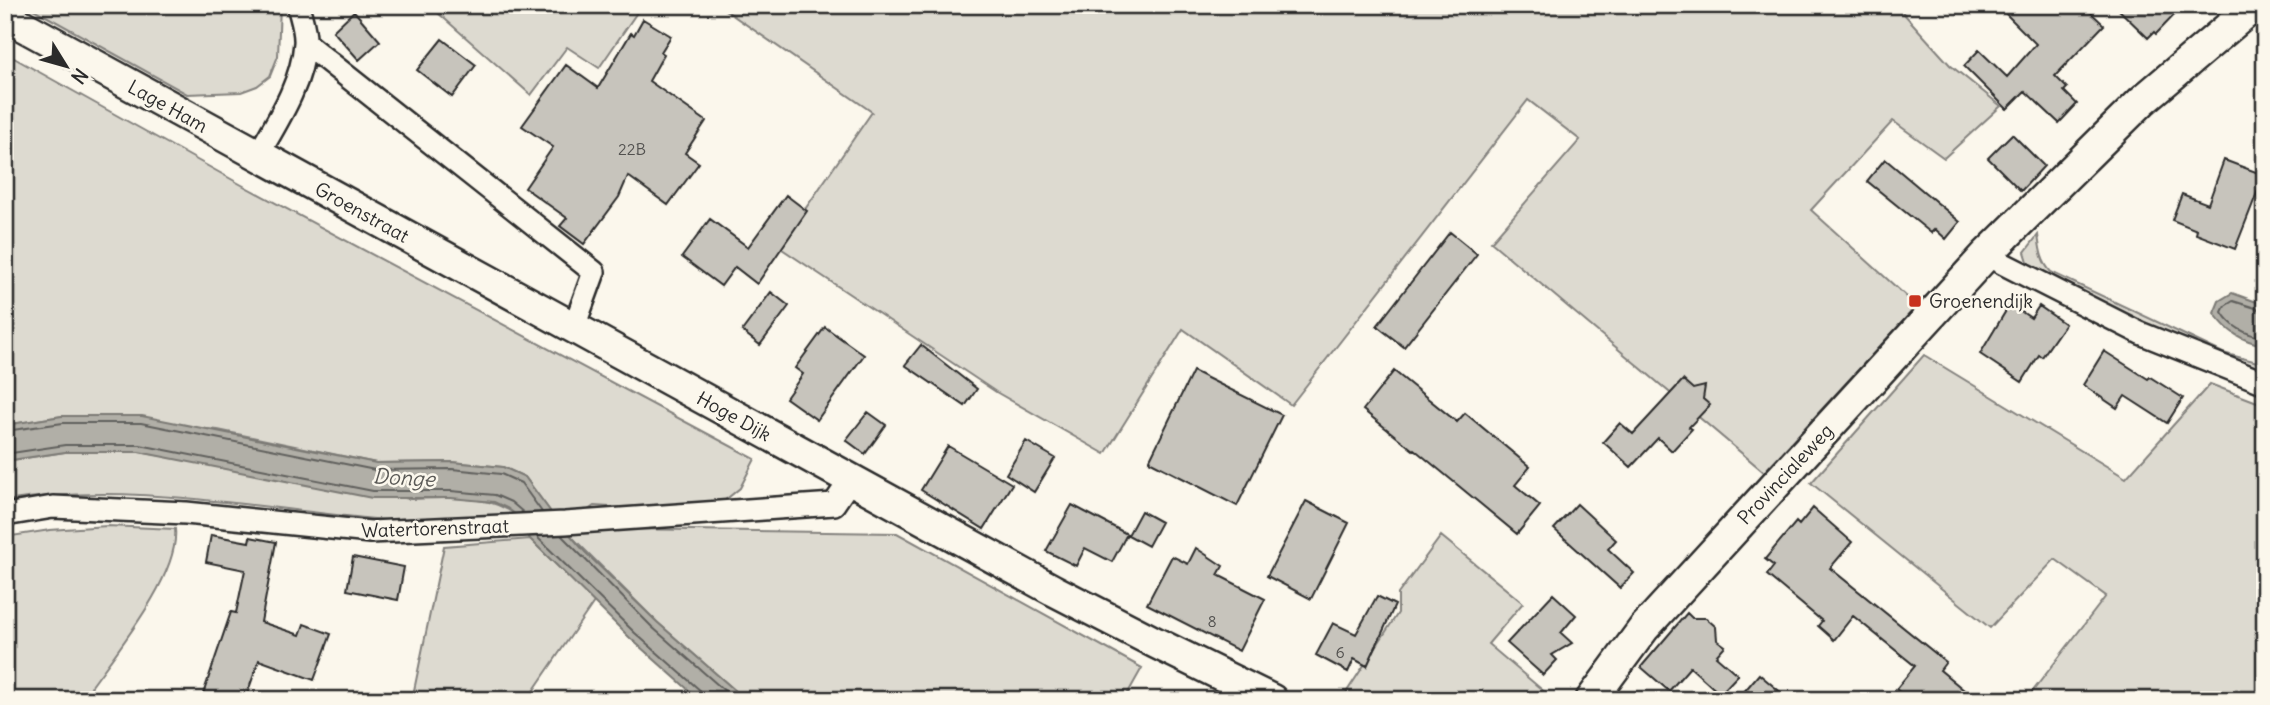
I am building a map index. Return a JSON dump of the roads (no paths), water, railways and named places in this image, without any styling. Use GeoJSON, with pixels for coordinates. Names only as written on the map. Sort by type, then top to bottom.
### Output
{"type":"FeatureCollection","features":[{"type":"Feature","properties":{"kind":"street"},"geometry":{"type":"LineString","coordinates":[[258,155],[289,101],[300,67],[305,43],[298,5]]}},
{"type":"Feature","properties":{"kind":"street","name":"Provincialeweg"},"geometry":{"type":"LineString","coordinates":[[1591,700],[1644,628],[1986,255],[2142,102],[2255,5]]}},
{"type":"Feature","properties":{"kind":"street","name":"Lage Ham"},"geometry":{"type":"LineString","coordinates":[[5,16],[258,155]]}},
{"type":"Feature","properties":{"kind":"street"},"geometry":{"type":"LineString","coordinates":[[305,43],[594,272],[575,327]]}},
{"type":"Feature","properties":{"kind":"street","name":"Groenstraat"},"geometry":{"type":"LineString","coordinates":[[258,155],[575,327]]}},
{"type":"Feature","properties":{"kind":"street"},"geometry":{"type":"LineString","coordinates":[[1986,255],[2140,333],[2265,383]]}},
{"type":"Feature","properties":{"kind":"street","name":"Hoge Dijk"},"geometry":{"type":"LineString","coordinates":[[575,327],[775,439],[1099,614],[1272,700]]}},
{"type":"Feature","properties":{"kind":"street","name":"Watertorenstraat"},"geometry":{"type":"LineString","coordinates":[[5,514],[53,507],[187,513],[370,532],[565,523],[834,504],[851,478]]}},
{"type":"Feature","properties":{"kind":"water"},"geometry":{"type":"Polygon","coordinates":[[[2232,293],[2265,305],[2265,345],[2236,335],[2214,313],[2219,301],[2232,293]]]}},
{"type":"Feature","properties":{"kind":"water","name":"Donge"},"geometry":{"type":"Polygon","coordinates":[[[62,416],[142,416],[376,463],[452,462],[503,467],[525,477],[585,552],[657,622],[746,700],[700,700],[630,638],[530,539],[519,517],[494,502],[451,498],[372,498],[139,452],[65,452],[5,461],[5,425],[62,416]]]}},
{"type":"Feature","properties":{"kind":"place","name":"Groenendijk"},"geometry":{"type":"Point","coordinates":[1915,301]}}]}
